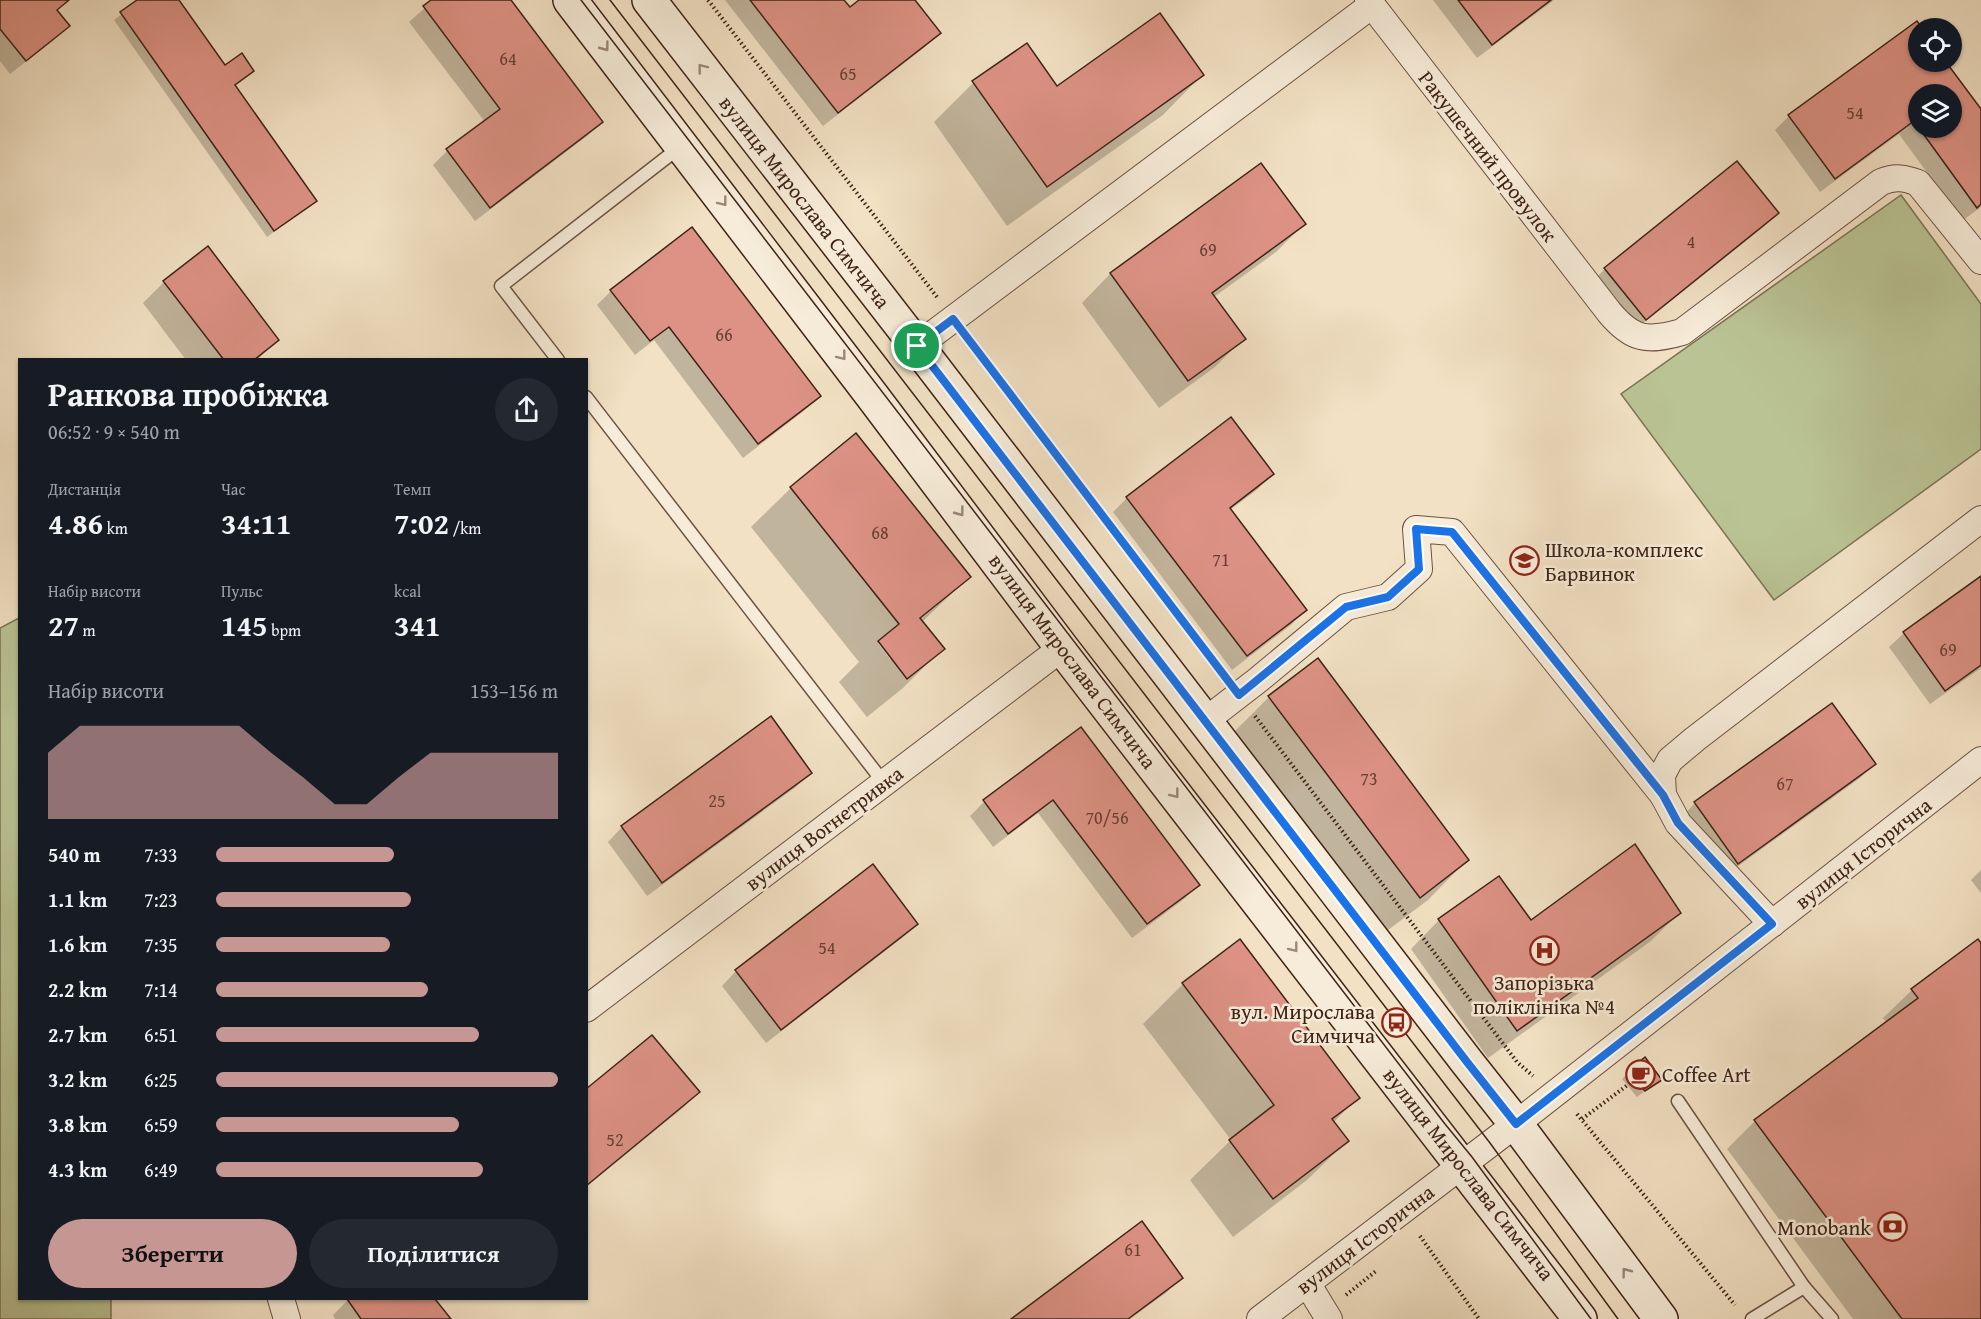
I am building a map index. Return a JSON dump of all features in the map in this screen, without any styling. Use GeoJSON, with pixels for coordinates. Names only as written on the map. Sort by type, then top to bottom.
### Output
{"type":"FeatureCollection","features":[{"type":"Feature","properties":{"kind":"street","name":"вулиця Мирослава Симчича"},"geometry":{"type":"LineString","coordinates":[[570,0],[1062,648],[1580,1319]]}},
{"type":"Feature","properties":{"kind":"street","name":"вулиця Мирослава Симчича"},"geometry":{"type":"LineString","coordinates":[[649,0],[1516,1124],[1661,1319]]}},
{"type":"Feature","properties":{"kind":"street"},"geometry":{"type":"LineString","coordinates":[[917,346],[1370,3]]}},
{"type":"Feature","properties":{"kind":"street","name":"Ракушечний провулок"},"geometry":{"type":"LineString","coordinates":[[1370,3],[1609,312],[1621,326],[1637,337],[1661,338],[1682,332],[1881,182],[1891,178],[1905,178],[1918,183],[1981,261]]}},
{"type":"Feature","properties":{"kind":"street"},"geometry":{"type":"LineString","coordinates":[[1663,795],[1662,775],[1670,760],[1981,519]]}},
{"type":"Feature","properties":{"kind":"street"},"geometry":{"type":"LineString","coordinates":[[1205,721],[1346,607],[1388,597],[1419,569],[1416,529],[1452,532],[1663,795],[1678,823],[1772,924]]}},
{"type":"Feature","properties":{"kind":"street","name":"вулиця Вогнетривка"},"geometry":{"type":"LineString","coordinates":[[588,1007],[1062,648]]}},
{"type":"Feature","properties":{"kind":"street","name":"вулиця Історична"},"geometry":{"type":"LineString","coordinates":[[1260,1319],[1462,1166],[1981,760]]}},
{"type":"Feature","properties":{"kind":"street"},"geometry":{"type":"LineString","coordinates":[[1307,1283],[1329,1319]]}},
{"type":"Feature","properties":{"kind":"street"},"geometry":{"type":"LineString","coordinates":[[281,1300],[287,1319]]}},
{"type":"Feature","properties":{"kind":"lane"},"geometry":{"type":"LineString","coordinates":[[556,358],[501,286],[680,147]]}},
{"type":"Feature","properties":{"kind":"lane"},"geometry":{"type":"LineString","coordinates":[[588,400],[884,783]]}},
{"type":"Feature","properties":{"kind":"lane"},"geometry":{"type":"LineString","coordinates":[[1678,1101],[1804,1287],[1832,1319]]}},
{"type":"Feature","properties":{"kind":"lane"},"geometry":{"type":"LineString","coordinates":[[1752,1319],[1804,1287]]}},
{"type":"Feature","properties":{"kind":"path"},"geometry":{"type":"LineString","coordinates":[[708,0],[1517,1062],[1582,1119],[1740,1310]]}},
{"type":"Feature","properties":{"kind":"path"},"geometry":{"type":"LineString","coordinates":[[1582,1119],[1633,1081]]}},
{"type":"Feature","properties":{"kind":"path"},"geometry":{"type":"LineString","coordinates":[[1420,1236],[1479,1319]]}},
{"type":"Feature","properties":{"kind":"green space"},"geometry":{"type":"Polygon","coordinates":[[[1901,195],[1981,304],[1981,449],[1774,600],[1621,394],[1901,195]]]}},
{"type":"Feature","properties":{"kind":"green space"},"geometry":{"type":"Polygon","coordinates":[[[18,619],[18,1300],[111,1300],[111,1319],[0,1319],[0,628],[18,619]]]}},
{"type":"Feature","properties":{"kind":"building"},"geometry":{"type":"Polygon","coordinates":[[[0,0],[69,0],[57,10],[70,26],[26,61],[0,29],[0,0]]]}},
{"type":"Feature","properties":{"kind":"building"},"geometry":{"type":"Polygon","coordinates":[[[137,0],[179,0],[225,65],[242,53],[254,71],[235,85],[317,201],[274,231],[120,12],[137,0]]]}},
{"type":"Feature","properties":{"kind":"building"},"geometry":{"type":"Polygon","coordinates":[[[431,0],[511,0],[603,122],[490,208],[446,149],[500,109],[423,6],[431,0]]]}},
{"type":"Feature","properties":{"kind":"building"},"geometry":{"type":"Polygon","coordinates":[[[750,0],[844,0],[850,7],[859,0],[915,0],[941,33],[838,113],[750,0]]]}},
{"type":"Feature","properties":{"kind":"building"},"geometry":{"type":"Polygon","coordinates":[[[1458,0],[1551,0],[1492,45],[1458,0]]]}},
{"type":"Feature","properties":{"kind":"building"},"geometry":{"type":"Polygon","coordinates":[[[1160,13],[1204,75],[1047,187],[972,81],[1027,43],[1057,86],[1160,13]]]}},
{"type":"Feature","properties":{"kind":"building"},"geometry":{"type":"Polygon","coordinates":[[[1908,28],[1908,72],[1953,72],[1981,109],[1981,204],[1977,208],[1926,138],[1962,138],[1962,84],[1908,84],[1908,125],[1835,179],[1788,115],[1908,28]]]}},
{"type":"Feature","properties":{"kind":"building"},"geometry":{"type":"Polygon","coordinates":[[[1737,161],[1779,213],[1646,320],[1604,268],[1737,161]]]}},
{"type":"Feature","properties":{"kind":"building"},"geometry":{"type":"Polygon","coordinates":[[[1261,163],[1306,224],[1212,293],[1246,339],[1188,381],[1110,273],[1261,163]]]}},
{"type":"Feature","properties":{"kind":"building"},"geometry":{"type":"Polygon","coordinates":[[[692,227],[821,396],[758,444],[669,327],[650,341],[610,290],[692,227]]]}},
{"type":"Feature","properties":{"kind":"building"},"geometry":{"type":"Polygon","coordinates":[[[208,246],[279,340],[256,358],[222,358],[163,281],[208,246]]]}},
{"type":"Feature","properties":{"kind":"building"},"geometry":{"type":"Polygon","coordinates":[[[1231,417],[1274,474],[1230,508],[1307,610],[1247,656],[1126,497],[1231,417]]]}},
{"type":"Feature","properties":{"kind":"building"},"geometry":{"type":"Polygon","coordinates":[[[856,433],[971,577],[920,618],[945,649],[907,679],[878,641],[899,624],[790,487],[856,433]]]}},
{"type":"Feature","properties":{"kind":"building"},"geometry":{"type":"Polygon","coordinates":[[[1981,576],[1981,665],[1945,691],[1903,632],[1981,576]]]}},
{"type":"Feature","properties":{"kind":"building"},"geometry":{"type":"Polygon","coordinates":[[[1318,658],[1469,860],[1420,898],[1268,696],[1318,658]]]}},
{"type":"Feature","properties":{"kind":"building"},"geometry":{"type":"Polygon","coordinates":[[[1832,703],[1876,764],[1738,864],[1694,802],[1832,703]]]}},
{"type":"Feature","properties":{"kind":"building"},"geometry":{"type":"Polygon","coordinates":[[[771,716],[812,773],[662,883],[621,826],[771,716]]]}},
{"type":"Feature","properties":{"kind":"building"},"geometry":{"type":"Polygon","coordinates":[[[1081,727],[1200,885],[1147,924],[1053,800],[1008,834],[983,800],[1081,727]]]}},
{"type":"Feature","properties":{"kind":"building","name":"Запорізька поліклініка №4"},"geometry":{"type":"Polygon","coordinates":[[[1635,844],[1681,913],[1517,1031],[1438,919],[1499,876],[1531,920],[1635,844]]]}},
{"type":"Feature","properties":{"kind":"building"},"geometry":{"type":"Polygon","coordinates":[[[873,864],[918,924],[781,1030],[735,970],[873,864]]]}},
{"type":"Feature","properties":{"kind":"building"},"geometry":{"type":"Polygon","coordinates":[[[1240,939],[1360,1098],[1332,1119],[1349,1141],[1273,1199],[1229,1140],[1274,1105],[1182,983],[1240,939]]]}},
{"type":"Feature","properties":{"kind":"building"},"geometry":{"type":"Polygon","coordinates":[[[1978,939],[1981,943],[1981,1319],[1902,1319],[1754,1120],[1918,998],[1911,989],[1978,939]]]}},
{"type":"Feature","properties":{"kind":"building"},"geometry":{"type":"Polygon","coordinates":[[[652,1035],[700,1092],[588,1184],[588,1087],[652,1035]]]}},
{"type":"Feature","properties":{"kind":"building"},"geometry":{"type":"Polygon","coordinates":[[[1645,1057],[1662,1080],[1645,1091],[1628,1071],[1645,1057]]]}},
{"type":"Feature","properties":{"kind":"building"},"geometry":{"type":"Polygon","coordinates":[[[1142,1221],[1183,1278],[1128,1319],[1011,1319],[1142,1221]]]}},
{"type":"Feature","properties":{"kind":"building"},"geometry":{"type":"Polygon","coordinates":[[[348,1300],[436,1300],[451,1319],[361,1319],[348,1300]]]}},
{"type":"Feature","properties":{"kind":"tram line"},"geometry":{"type":"LineString","coordinates":[[581,0],[1472,1157],[1591,1319]]}},
{"type":"Feature","properties":{"kind":"tram line"},"geometry":{"type":"LineString","coordinates":[[610,0],[1490,1143],[1618,1319]]}},
{"type":"Feature","properties":{"kind":"place","name":"Школа-комплекс Барвинок"},"geometry":{"type":"Point","coordinates":[1524,561]}},
{"type":"Feature","properties":{"kind":"place","name":"Запорізька поліклініка №4"},"geometry":{"type":"Point","coordinates":[1544,951]}},
{"type":"Feature","properties":{"kind":"place","name":"вул. Мирослава Симчича"},"geometry":{"type":"Point","coordinates":[1396,1023]}},
{"type":"Feature","properties":{"kind":"place","name":"Coffee Art"},"geometry":{"type":"Point","coordinates":[1641,1074]}},
{"type":"Feature","properties":{"kind":"place","name":"Monobank"},"geometry":{"type":"Point","coordinates":[1892,1227]}},
{"type":"Feature","properties":{"kind":"route"},"geometry":{"type":"LineString","coordinates":[[953,319],[1239,695],[1346,607],[1388,597],[1419,569],[1416,529],[1452,532],[1663,795],[1678,823],[1772,924],[1516,1124],[917,346],[953,319]]}}]}
